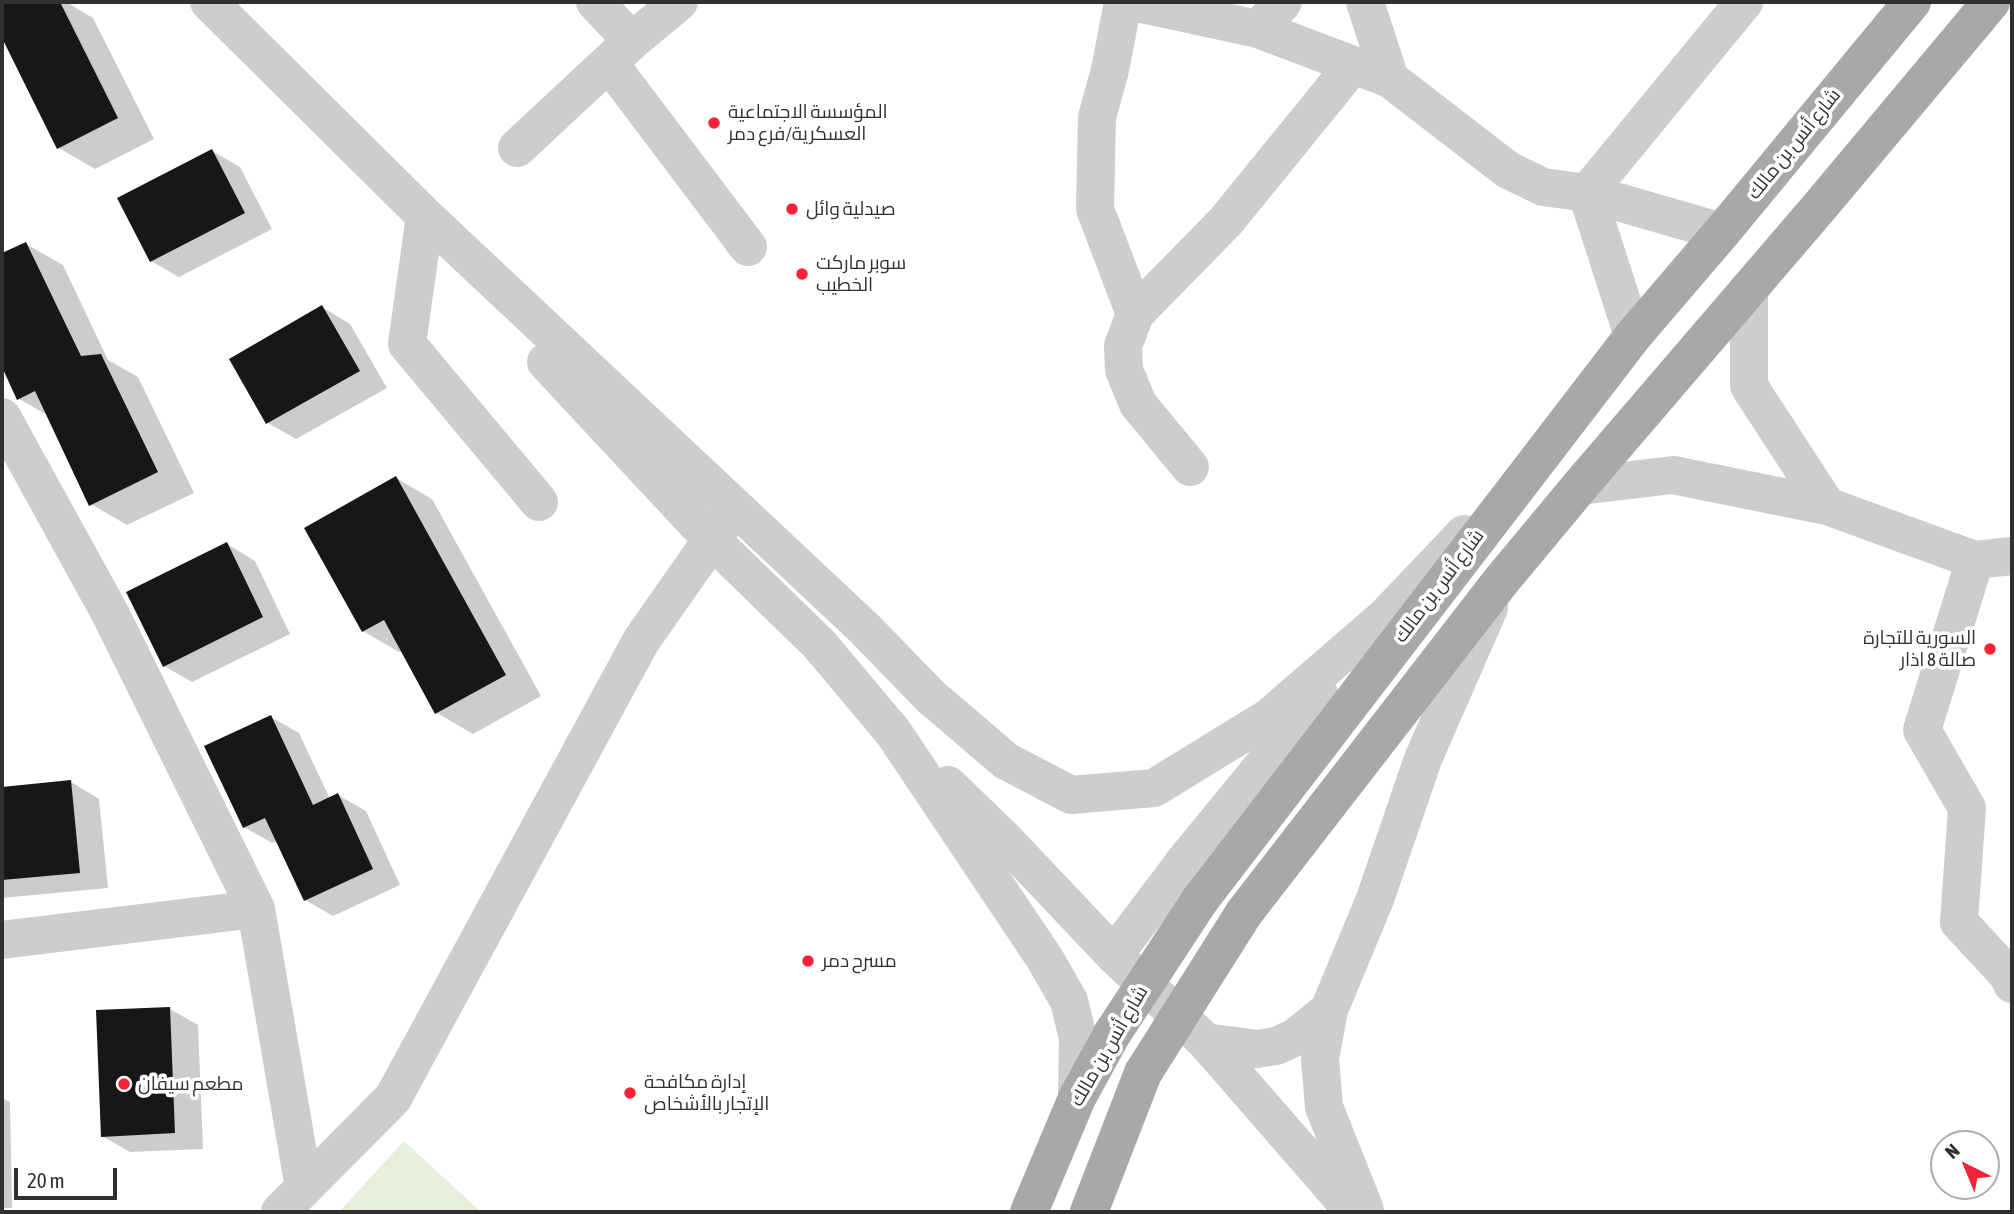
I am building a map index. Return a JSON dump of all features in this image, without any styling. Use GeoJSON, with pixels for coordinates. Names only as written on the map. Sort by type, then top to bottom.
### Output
{"type":"FeatureCollection","features":[{"type":"Feature","properties":{"kind":"main road","name":"شارع أنس بن مالك"},"geometry":{"type":"LineString","coordinates":[[1029,1212],[1077,1098],[1112,1034],[1200,900],[1633,336],[1912,2]]}},
{"type":"Feature","properties":{"kind":"main road"},"geometry":{"type":"LineString","coordinates":[[1089,1212],[1143,1073],[1244,913],[1501,581],[1991,2]]}},
{"type":"Feature","properties":{"kind":"street"},"geometry":{"type":"LineString","coordinates":[[209,2],[425,216],[864,629],[905,671],[1006,761],[1070,795],[1154,788],[1268,718],[1386,616]]}},
{"type":"Feature","properties":{"kind":"street"},"geometry":{"type":"LineString","coordinates":[[595,2],[621,52],[748,247]]}},
{"type":"Feature","properties":{"kind":"street"},"geometry":{"type":"LineString","coordinates":[[517,148],[679,2]]}},
{"type":"Feature","properties":{"kind":"street"},"geometry":{"type":"LineString","coordinates":[[1123,2],[1097,117],[1095,209],[1135,314]]}},
{"type":"Feature","properties":{"kind":"street"},"geometry":{"type":"LineString","coordinates":[[1132,2],[1258,29],[1390,79],[1508,170],[1543,187],[1587,193],[1722,232]]}},
{"type":"Feature","properties":{"kind":"street"},"geometry":{"type":"LineString","coordinates":[[1258,29],[1283,2]]}},
{"type":"Feature","properties":{"kind":"street"},"geometry":{"type":"LineString","coordinates":[[1365,2],[1390,79]]}},
{"type":"Feature","properties":{"kind":"street"},"geometry":{"type":"LineString","coordinates":[[1587,193],[1744,2]]}},
{"type":"Feature","properties":{"kind":"street"},"geometry":{"type":"LineString","coordinates":[[1190,467],[1138,404],[1124,370],[1123,346],[1135,314],[1226,221],[1352,66]]}},
{"type":"Feature","properties":{"kind":"street"},"geometry":{"type":"LineString","coordinates":[[1587,193],[1633,336]]}},
{"type":"Feature","properties":{"kind":"street"},"geometry":{"type":"LineString","coordinates":[[425,216],[407,344],[539,502]]}},
{"type":"Feature","properties":{"kind":"street"},"geometry":{"type":"LineString","coordinates":[[494,281],[504,306],[525,337],[558,376],[712,540],[819,644],[894,732],[1007,842],[1114,956],[1206,1042],[1354,1212]]}},
{"type":"Feature","properties":{"kind":"street"},"geometry":{"type":"LineString","coordinates":[[1749,289],[1749,386],[1827,506]]}},
{"type":"Feature","properties":{"kind":"street"},"geometry":{"type":"LineString","coordinates":[[2,417],[111,615],[256,909],[292,1200]]}},
{"type":"Feature","properties":{"kind":"street"},"geometry":{"type":"LineString","coordinates":[[1114,956],[1188,857],[1386,616],[1544,450]]}},
{"type":"Feature","properties":{"kind":"street"},"geometry":{"type":"LineString","coordinates":[[1580,486],[1673,475],[1827,506],[1975,560],[2012,556]]}},
{"type":"Feature","properties":{"kind":"street"},"geometry":{"type":"LineString","coordinates":[[292,1200],[393,1098],[641,641],[734,507]]}},
{"type":"Feature","properties":{"kind":"street"},"geometry":{"type":"LineString","coordinates":[[1975,560],[1922,730],[1967,808],[1959,922],[2008,975],[2012,984]]}},
{"type":"Feature","properties":{"kind":"street"},"geometry":{"type":"LineString","coordinates":[[1366,1212],[1324,1107],[1320,1059],[1329,1010],[1375,899],[1423,760],[1501,581]]}},
{"type":"Feature","properties":{"kind":"street"},"geometry":{"type":"LineString","coordinates":[[894,732],[1045,959],[1069,1001],[1077,1038],[1077,1098]]}},
{"type":"Feature","properties":{"kind":"street"},"geometry":{"type":"LineString","coordinates":[[2,940],[256,909]]}},
{"type":"Feature","properties":{"kind":"street"},"geometry":{"type":"LineString","coordinates":[[1206,1042],[1257,1049],[1276,1046],[1296,1037],[1329,1010]]}},
{"type":"Feature","properties":{"kind":"green space"},"geometry":{"type":"Polygon","coordinates":[[[404,1141],[481,1212],[339,1212],[404,1141]]]}},
{"type":"Feature","properties":{"kind":"building"},"geometry":{"type":"Polygon","coordinates":[[[2,2],[60,2],[118,118],[57,149],[2,38],[2,2]]]}},
{"type":"Feature","properties":{"kind":"building"},"geometry":{"type":"Polygon","coordinates":[[[212,149],[245,213],[150,262],[117,198],[212,149]]]}},
{"type":"Feature","properties":{"kind":"building"},"geometry":{"type":"Polygon","coordinates":[[[26,242],[81,356],[101,354],[158,472],[89,506],[35,391],[17,400],[2,367],[2,253],[26,242]]]}},
{"type":"Feature","properties":{"kind":"building"},"geometry":{"type":"Polygon","coordinates":[[[322,305],[360,371],[266,424],[229,359],[322,305]]]}},
{"type":"Feature","properties":{"kind":"building"},"geometry":{"type":"Polygon","coordinates":[[[396,476],[506,675],[435,714],[384,620],[362,632],[304,528],[396,476]]]}},
{"type":"Feature","properties":{"kind":"building"},"geometry":{"type":"Polygon","coordinates":[[[227,542],[263,617],[163,667],[126,592],[227,542]]]}},
{"type":"Feature","properties":{"kind":"building"},"geometry":{"type":"Polygon","coordinates":[[[271,715],[313,805],[338,793],[373,869],[304,901],[265,818],[243,828],[204,746],[271,715]]]}},
{"type":"Feature","properties":{"kind":"building"},"geometry":{"type":"Polygon","coordinates":[[[71,780],[80,873],[2,880],[2,787],[71,780]]]}},
{"type":"Feature","properties":{"kind":"building"},"geometry":{"type":"Polygon","coordinates":[[[170,1007],[175,1133],[101,1137],[96,1010],[170,1007]]]}},
{"type":"Feature","properties":{"kind":"place","name":"المؤسسة الاجتماعية العسكرية/فرع دمر"},"geometry":{"type":"Point","coordinates":[714,123]}},
{"type":"Feature","properties":{"kind":"place","name":"صيدلية وائل"},"geometry":{"type":"Point","coordinates":[792,209]}},
{"type":"Feature","properties":{"kind":"place","name":"سوبر ماركت الخطيب"},"geometry":{"type":"Point","coordinates":[802,274]}},
{"type":"Feature","properties":{"kind":"place","name":"السورية للتجارة صالة 8 اذار"},"geometry":{"type":"Point","coordinates":[1990,649]}},
{"type":"Feature","properties":{"kind":"place","name":"مسرح دمر"},"geometry":{"type":"Point","coordinates":[808,961]}},
{"type":"Feature","properties":{"kind":"place","name":"مطعم سيفان"},"geometry":{"type":"Point","coordinates":[124,1084]}},
{"type":"Feature","properties":{"kind":"place","name":"إدارة مكافحة الإتجار بالأشخاص"},"geometry":{"type":"Point","coordinates":[630,1093]}}]}
